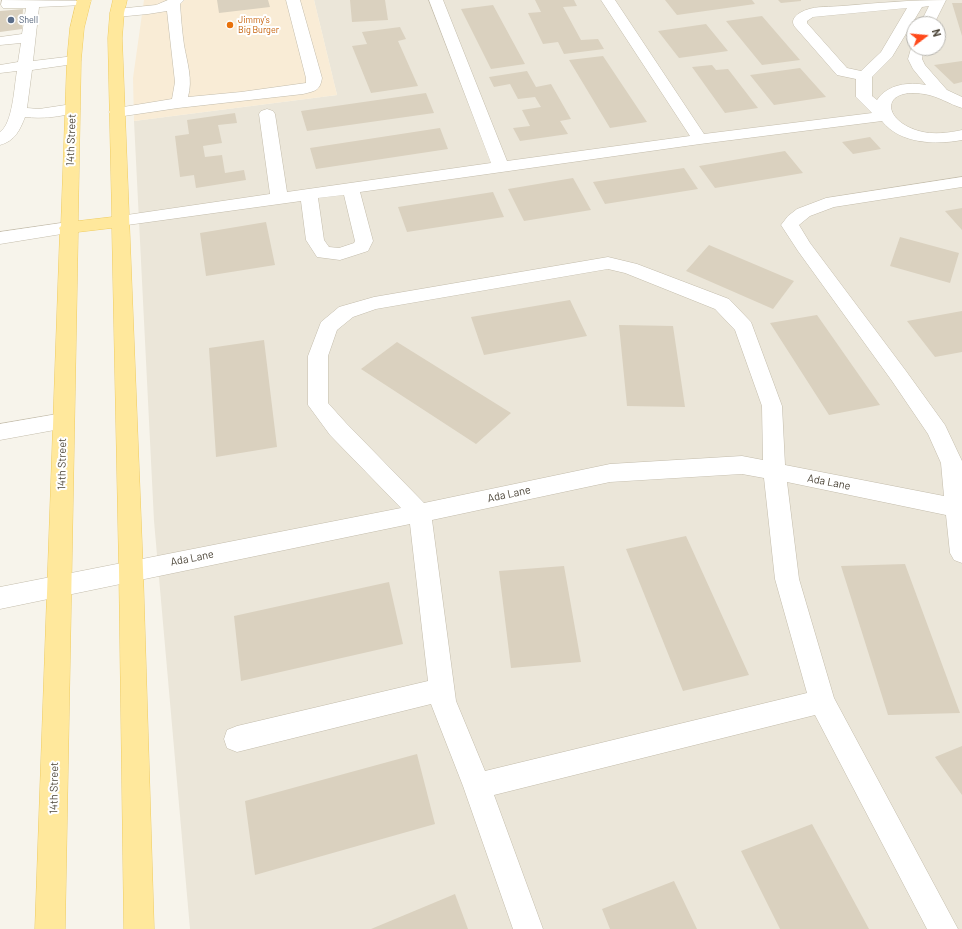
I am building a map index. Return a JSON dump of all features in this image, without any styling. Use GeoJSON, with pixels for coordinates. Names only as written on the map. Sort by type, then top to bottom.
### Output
{"type":"FeatureCollection","features":[{"type":"Feature","properties":{"kind":"main road","name":"14th Street"},"geometry":{"type":"LineString","coordinates":[[50,929],[72,109],[77,28],[84,0]]}},
{"type":"Feature","properties":{"kind":"main road"},"geometry":{"type":"LineString","coordinates":[[119,6],[115,38],[131,570],[139,929]]}},
{"type":"Feature","properties":{"kind":"main road"},"geometry":{"type":"LineString","coordinates":[[68,228],[120,221]]}},
{"type":"Feature","properties":{"kind":"street"},"geometry":{"type":"LineString","coordinates":[[6,4],[33,4],[84,0]]}},
{"type":"Feature","properties":{"kind":"street"},"geometry":{"type":"LineString","coordinates":[[117,112],[178,103],[303,89],[313,86],[314,78],[294,0]]}},
{"type":"Feature","properties":{"kind":"street"},"geometry":{"type":"LineString","coordinates":[[436,0],[500,168]]}},
{"type":"Feature","properties":{"kind":"street"},"geometry":{"type":"LineString","coordinates":[[608,0],[700,139]]}},
{"type":"Feature","properties":{"kind":"street"},"geometry":{"type":"LineString","coordinates":[[864,76],[842,72],[800,24],[800,19],[810,13],[939,0],[931,16]]}},
{"type":"Feature","properties":{"kind":"street"},"geometry":{"type":"LineString","coordinates":[[919,1],[887,54],[864,76],[864,96],[893,124],[905,131],[920,136],[936,138],[952,138],[962,135]]}},
{"type":"Feature","properties":{"kind":"street"},"geometry":{"type":"LineString","coordinates":[[119,6],[164,8],[175,2],[177,46],[182,76],[183,94],[178,103]]}},
{"type":"Feature","properties":{"kind":"street"},"geometry":{"type":"LineString","coordinates":[[0,140],[10,132],[19,111],[33,4]]}},
{"type":"Feature","properties":{"kind":"street"},"geometry":{"type":"LineString","coordinates":[[0,42],[28,38]]}},
{"type":"Feature","properties":{"kind":"street"},"geometry":{"type":"LineString","coordinates":[[916,56],[915,59],[918,66],[942,93]]}},
{"type":"Feature","properties":{"kind":"street"},"geometry":{"type":"LineString","coordinates":[[0,69],[74,60]]}},
{"type":"Feature","properties":{"kind":"street"},"geometry":{"type":"LineString","coordinates":[[885,116],[882,108],[884,101],[890,95],[900,91],[913,89],[942,93],[962,103]]}},
{"type":"Feature","properties":{"kind":"street"},"geometry":{"type":"LineString","coordinates":[[19,111],[39,114],[72,109]]}},
{"type":"Feature","properties":{"kind":"street"},"geometry":{"type":"LineString","coordinates":[[267,114],[279,199]]}},
{"type":"Feature","properties":{"kind":"street"},"geometry":{"type":"LineString","coordinates":[[120,221],[700,139],[885,116]]}},
{"type":"Feature","properties":{"kind":"street"},"geometry":{"type":"LineString","coordinates":[[962,182],[832,202],[813,207],[796,217],[790,225],[804,247],[936,431],[952,464],[960,509],[962,553]]}},
{"type":"Feature","properties":{"kind":"street"},"geometry":{"type":"LineString","coordinates":[[308,195],[315,240],[323,253],[340,254],[362,247],[364,241],[351,189]]}},
{"type":"Feature","properties":{"kind":"street"},"geometry":{"type":"LineString","coordinates":[[0,238],[68,228]]}},
{"type":"Feature","properties":{"kind":"street"},"geometry":{"type":"LineString","coordinates":[[528,929],[477,786],[442,701],[420,513],[338,429],[318,406],[318,356],[328,327],[346,312],[374,303],[608,263],[630,268],[722,304],[744,327],[772,406],[774,471],[787,579],[822,700],[943,929]]}},
{"type":"Feature","properties":{"kind":"street"},"geometry":{"type":"LineString","coordinates":[[0,432],[63,421]]}},
{"type":"Feature","properties":{"kind":"street","name":"Ada Lane"},"geometry":{"type":"LineString","coordinates":[[0,598],[610,473],[691,467],[742,466],[774,471],[960,509]]}},
{"type":"Feature","properties":{"kind":"street"},"geometry":{"type":"LineString","coordinates":[[237,739],[441,690]]}},
{"type":"Feature","properties":{"kind":"street"},"geometry":{"type":"LineString","coordinates":[[477,786],[822,700]]}},
{"type":"Feature","properties":{"kind":"shaded area"},"geometry":{"type":"Polygon","coordinates":[[[144,0],[314,0],[337,95],[134,121],[133,78],[144,0]]]}},
{"type":"Feature","properties":{"kind":"shaded area"},"geometry":{"type":"Polygon","coordinates":[[[314,0],[962,0],[962,929],[190,929],[154,521],[134,121],[337,95],[314,0]]]}},
{"type":"Feature","properties":{"kind":"building"},"geometry":{"type":"Polygon","coordinates":[[[217,0],[268,0],[270,7],[219,13],[217,0]]]}},
{"type":"Feature","properties":{"kind":"building"},"geometry":{"type":"Polygon","coordinates":[[[350,0],[385,0],[388,20],[352,22],[350,0]]]}},
{"type":"Feature","properties":{"kind":"building"},"geometry":{"type":"Polygon","coordinates":[[[535,0],[574,0],[577,6],[563,7],[581,40],[598,39],[604,49],[564,54],[558,42],[543,44],[528,13],[541,12],[535,0]]]}},
{"type":"Feature","properties":{"kind":"building"},"geometry":{"type":"Polygon","coordinates":[[[665,0],[752,0],[755,4],[677,15],[665,0]]]}},
{"type":"Feature","properties":{"kind":"building"},"geometry":{"type":"Polygon","coordinates":[[[778,0],[801,0],[801,1],[781,3],[778,0]]]}},
{"type":"Feature","properties":{"kind":"building"},"geometry":{"type":"Polygon","coordinates":[[[952,3],[962,3],[962,36],[952,3]]]}},
{"type":"Feature","properties":{"kind":"building"},"geometry":{"type":"Polygon","coordinates":[[[493,5],[525,64],[491,69],[461,9],[493,5]]]}},
{"type":"Feature","properties":{"kind":"building","name":"Shell"},"geometry":{"type":"Polygon","coordinates":[[[23,9],[22,29],[0,32],[0,11],[23,9]]]}},
{"type":"Feature","properties":{"kind":"building"},"geometry":{"type":"Polygon","coordinates":[[[762,16],[800,60],[762,65],[726,21],[762,16]]]}},
{"type":"Feature","properties":{"kind":"building"},"geometry":{"type":"Polygon","coordinates":[[[706,24],[728,51],[679,58],[658,31],[706,24]]]}},
{"type":"Feature","properties":{"kind":"building"},"geometry":{"type":"Polygon","coordinates":[[[400,27],[406,39],[398,41],[418,86],[371,93],[352,46],[367,44],[362,32],[400,27]]]}},
{"type":"Feature","properties":{"kind":"building"},"geometry":{"type":"Polygon","coordinates":[[[603,56],[647,122],[610,128],[569,60],[603,56]]]}},
{"type":"Feature","properties":{"kind":"building"},"geometry":{"type":"Polygon","coordinates":[[[962,61],[962,82],[954,84],[934,65],[962,61]]]}},
{"type":"Feature","properties":{"kind":"building"},"geometry":{"type":"Polygon","coordinates":[[[712,65],[716,70],[728,69],[758,108],[725,113],[692,67],[712,65]]]}},
{"type":"Feature","properties":{"kind":"building"},"geometry":{"type":"Polygon","coordinates":[[[800,68],[826,97],[774,105],[750,75],[800,68]]]}},
{"type":"Feature","properties":{"kind":"building"},"geometry":{"type":"Polygon","coordinates":[[[527,71],[536,87],[551,84],[571,119],[560,121],[568,134],[520,141],[513,128],[530,126],[522,110],[541,107],[535,97],[518,99],[510,84],[494,87],[489,77],[527,71]]]}},
{"type":"Feature","properties":{"kind":"building"},"geometry":{"type":"Polygon","coordinates":[[[426,93],[434,113],[307,131],[301,111],[426,93]]]}},
{"type":"Feature","properties":{"kind":"building"},"geometry":{"type":"Polygon","coordinates":[[[235,113],[237,123],[218,125],[222,143],[203,146],[205,157],[222,155],[225,173],[244,170],[246,180],[196,188],[194,175],[180,177],[175,136],[189,134],[187,120],[235,113]]]}},
{"type":"Feature","properties":{"kind":"building"},"geometry":{"type":"Polygon","coordinates":[[[440,128],[448,149],[316,169],[310,148],[440,128]]]}},
{"type":"Feature","properties":{"kind":"building"},"geometry":{"type":"Polygon","coordinates":[[[870,137],[881,149],[853,154],[842,142],[870,137]]]}},
{"type":"Feature","properties":{"kind":"building"},"geometry":{"type":"Polygon","coordinates":[[[785,151],[803,173],[715,188],[699,166],[785,151]]]}},
{"type":"Feature","properties":{"kind":"building"},"geometry":{"type":"Polygon","coordinates":[[[684,168],[698,189],[605,204],[593,182],[684,168]]]}},
{"type":"Feature","properties":{"kind":"building"},"geometry":{"type":"Polygon","coordinates":[[[573,178],[591,210],[524,221],[508,189],[573,178]]]}},
{"type":"Feature","properties":{"kind":"building"},"geometry":{"type":"Polygon","coordinates":[[[493,192],[504,217],[407,232],[398,207],[493,192]]]}},
{"type":"Feature","properties":{"kind":"building"},"geometry":{"type":"Polygon","coordinates":[[[962,208],[962,230],[945,211],[962,208]]]}},
{"type":"Feature","properties":{"kind":"building"},"geometry":{"type":"Polygon","coordinates":[[[266,222],[275,265],[206,276],[200,233],[266,222]]]}},
{"type":"Feature","properties":{"kind":"building"},"geometry":{"type":"Polygon","coordinates":[[[900,237],[959,253],[950,283],[890,266],[900,237]]]}},
{"type":"Feature","properties":{"kind":"building"},"geometry":{"type":"Polygon","coordinates":[[[709,245],[794,281],[773,309],[686,271],[709,245]]]}},
{"type":"Feature","properties":{"kind":"building"},"geometry":{"type":"Polygon","coordinates":[[[570,300],[587,336],[484,355],[471,317],[570,300]]]}},
{"type":"Feature","properties":{"kind":"building"},"geometry":{"type":"Polygon","coordinates":[[[962,311],[962,352],[935,357],[907,321],[962,311]]]}},
{"type":"Feature","properties":{"kind":"building"},"geometry":{"type":"Polygon","coordinates":[[[817,315],[880,405],[829,415],[770,323],[817,315]]]}},
{"type":"Feature","properties":{"kind":"building"},"geometry":{"type":"Polygon","coordinates":[[[619,325],[673,326],[685,407],[627,406],[619,325]]]}},
{"type":"Feature","properties":{"kind":"building"},"geometry":{"type":"Polygon","coordinates":[[[264,340],[277,447],[216,457],[209,348],[264,340]]]}},
{"type":"Feature","properties":{"kind":"building"},"geometry":{"type":"Polygon","coordinates":[[[397,342],[511,413],[476,444],[361,369],[397,342]]]}},
{"type":"Feature","properties":{"kind":"building"},"geometry":{"type":"Polygon","coordinates":[[[686,536],[749,675],[683,691],[626,549],[686,536]]]}},
{"type":"Feature","properties":{"kind":"building"},"geometry":{"type":"Polygon","coordinates":[[[905,564],[960,713],[888,715],[841,566],[905,564]]]}},
{"type":"Feature","properties":{"kind":"building"},"geometry":{"type":"Polygon","coordinates":[[[564,566],[581,662],[511,668],[499,571],[564,566]]]}},
{"type":"Feature","properties":{"kind":"building"},"geometry":{"type":"Polygon","coordinates":[[[389,582],[403,644],[241,681],[234,616],[389,582]]]}},
{"type":"Feature","properties":{"kind":"building"},"geometry":{"type":"Polygon","coordinates":[[[962,746],[962,795],[935,757],[962,746]]]}},
{"type":"Feature","properties":{"kind":"building"},"geometry":{"type":"Polygon","coordinates":[[[417,754],[435,824],[255,875],[245,801],[417,754]]]}},
{"type":"Feature","properties":{"kind":"building"},"geometry":{"type":"Polygon","coordinates":[[[812,824],[869,929],[780,929],[741,851],[812,824]]]}},
{"type":"Feature","properties":{"kind":"building"},"geometry":{"type":"Polygon","coordinates":[[[674,881],[697,929],[610,929],[602,909],[674,881]]]}},
{"type":"Feature","properties":{"kind":"building"},"geometry":{"type":"Polygon","coordinates":[[[455,894],[468,929],[371,929],[455,894]]]}},
{"type":"Feature","properties":{"kind":"place","name":"Shell"},"geometry":{"type":"Point","coordinates":[11,20]}},
{"type":"Feature","properties":{"kind":"place","name":"Jimmy's Big Burger"},"geometry":{"type":"Point","coordinates":[230,25]}}]}
